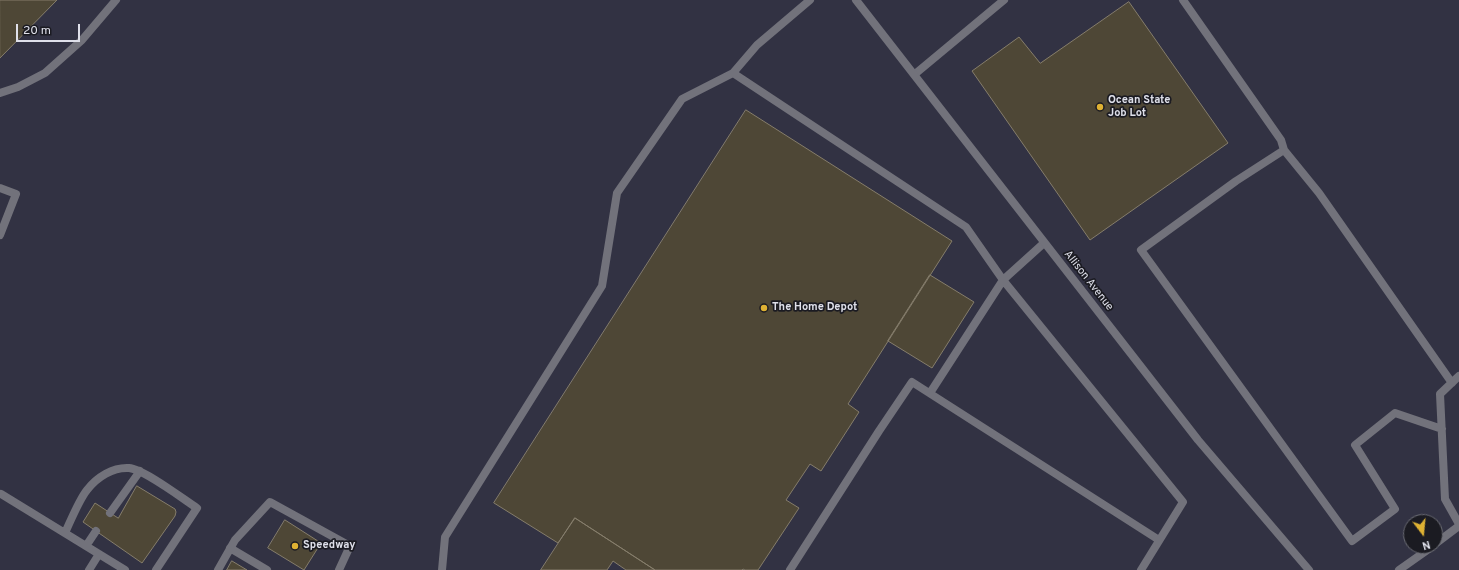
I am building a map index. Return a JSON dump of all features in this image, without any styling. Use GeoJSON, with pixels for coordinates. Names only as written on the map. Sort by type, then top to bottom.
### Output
{"type":"FeatureCollection","features":[{"type":"Feature","properties":{"kind":"street"},"geometry":{"type":"LineString","coordinates":[[0,93],[18,87],[45,73],[82,40],[116,0]]}},
{"type":"Feature","properties":{"kind":"street"},"geometry":{"type":"LineString","coordinates":[[442,570],[445,537],[602,286],[617,193],[682,99],[733,73],[756,45],[810,0]]}},
{"type":"Feature","properties":{"kind":"street","name":"Allison Avenue"},"geometry":{"type":"LineString","coordinates":[[856,0],[1198,440],[1309,570]]}},
{"type":"Feature","properties":{"kind":"street"},"geometry":{"type":"LineString","coordinates":[[915,74],[1004,0]]}},
{"type":"Feature","properties":{"kind":"street"},"geometry":{"type":"LineString","coordinates":[[1183,0],[1281,140],[1284,150],[1319,193],[1452,383]]}},
{"type":"Feature","properties":{"kind":"street"},"geometry":{"type":"LineString","coordinates":[[733,73],[966,227],[1003,280],[1183,502],[1141,570]]}},
{"type":"Feature","properties":{"kind":"street"},"geometry":{"type":"LineString","coordinates":[[1284,150],[1236,181],[1141,250],[1352,541],[1395,509],[1355,446],[1395,413],[1442,429]]}},
{"type":"Feature","properties":{"kind":"street"},"geometry":{"type":"LineString","coordinates":[[0,188],[16,194],[0,236]]}},
{"type":"Feature","properties":{"kind":"street"},"geometry":{"type":"LineString","coordinates":[[930,393],[1003,280],[1044,243]]}},
{"type":"Feature","properties":{"kind":"street"},"geometry":{"type":"LineString","coordinates":[[1443,538],[1459,525],[1445,499],[1440,394],[1459,376]]}},
{"type":"Feature","properties":{"kind":"street"},"geometry":{"type":"LineString","coordinates":[[790,570],[912,382],[1160,540]]}},
{"type":"Feature","properties":{"kind":"street"},"geometry":{"type":"LineString","coordinates":[[65,533],[86,491],[98,478],[112,471],[129,468],[140,470],[197,508],[156,570]]}},
{"type":"Feature","properties":{"kind":"street"},"geometry":{"type":"LineString","coordinates":[[110,513],[140,470]]}},
{"type":"Feature","properties":{"kind":"street"},"geometry":{"type":"LineString","coordinates":[[1,494],[125,570]]}},
{"type":"Feature","properties":{"kind":"street"},"geometry":{"type":"LineString","coordinates":[[218,570],[235,540],[270,502],[350,546],[339,570]]}},
{"type":"Feature","properties":{"kind":"street"},"geometry":{"type":"LineString","coordinates":[[86,546],[96,531]]}},
{"type":"Feature","properties":{"kind":"street"},"geometry":{"type":"LineString","coordinates":[[230,548],[267,570]]}},
{"type":"Feature","properties":{"kind":"street"},"geometry":{"type":"LineString","coordinates":[[89,570],[99,554]]}},
{"type":"Feature","properties":{"kind":"street"},"geometry":{"type":"LineString","coordinates":[[1399,570],[1422,554]]}},
{"type":"Feature","properties":{"kind":"building"},"geometry":{"type":"Polygon","coordinates":[[[0,0],[57,0],[0,58],[0,0]]]}},
{"type":"Feature","properties":{"kind":"building","name":"Ocean State Job Lot"},"geometry":{"type":"Polygon","coordinates":[[[1129,2],[1228,143],[1090,240],[972,71],[1019,37],[1040,63],[1129,2]]]}},
{"type":"Feature","properties":{"kind":"building","name":"The Home Depot"},"geometry":{"type":"Polygon","coordinates":[[[746,110],[952,241],[848,404],[859,412],[821,471],[810,464],[786,500],[799,508],[758,570],[655,570],[575,518],[558,543],[494,503],[746,110]]]}},
{"type":"Feature","properties":{"kind":"building"},"geometry":{"type":"Polygon","coordinates":[[[930,275],[974,302],[932,368],[888,341],[930,275]]]}},
{"type":"Feature","properties":{"kind":"building"},"geometry":{"type":"Polygon","coordinates":[[[137,486],[175,509],[176,512],[175,516],[142,563],[83,522],[95,503],[118,518],[137,486]]]}},
{"type":"Feature","properties":{"kind":"building"},"geometry":{"type":"Polygon","coordinates":[[[575,518],[655,570],[626,570],[613,561],[607,570],[541,570],[575,518]]]}},
{"type":"Feature","properties":{"kind":"building"},"geometry":{"type":"Polygon","coordinates":[[[285,520],[321,543],[304,570],[268,548],[285,520]]]}},
{"type":"Feature","properties":{"kind":"building"},"geometry":{"type":"Polygon","coordinates":[[[232,561],[247,570],[227,570],[232,561]]]}},
{"type":"Feature","properties":{"kind":"place","name":"Ocean State Job Lot"},"geometry":{"type":"Point","coordinates":[1100,107]}},
{"type":"Feature","properties":{"kind":"place","name":"The Home Depot"},"geometry":{"type":"Point","coordinates":[764,308]}},
{"type":"Feature","properties":{"kind":"place","name":"Speedway"},"geometry":{"type":"Point","coordinates":[295,546]}}]}
